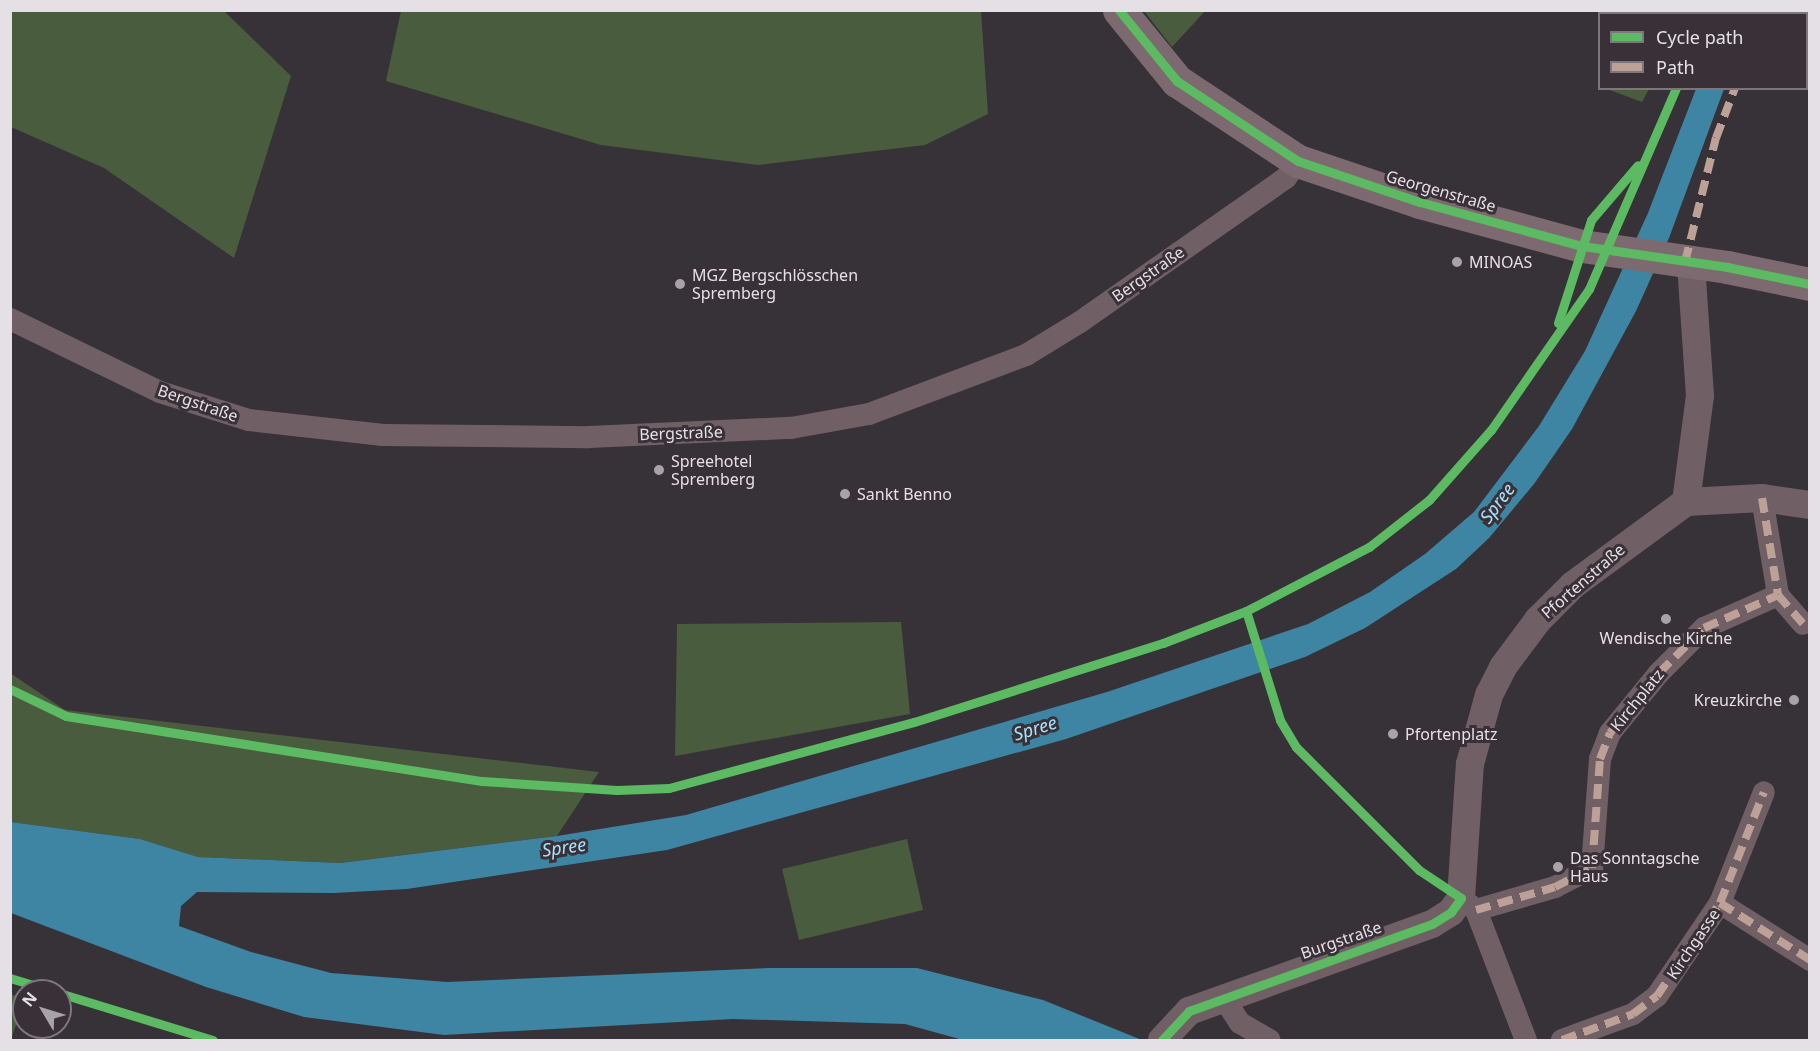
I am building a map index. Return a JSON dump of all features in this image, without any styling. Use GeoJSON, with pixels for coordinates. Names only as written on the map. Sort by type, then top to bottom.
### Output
{"type":"FeatureCollection","features":[{"type":"Feature","properties":{"kind":"main road","name":"Georgenstraße"},"geometry":{"type":"LineString","coordinates":[[1119,10],[1178,81],[1298,161],[1420,202],[1582,246],[1683,261],[1809,284]]}},
{"type":"Feature","properties":{"kind":"street","name":"Bergstraße"},"geometry":{"type":"LineString","coordinates":[[10,319],[160,392],[249,420],[383,435],[589,437],[791,428],[869,414],[1026,355],[1080,322],[1286,178],[1298,161]]}},
{"type":"Feature","properties":{"kind":"street"},"geometry":{"type":"LineString","coordinates":[[1683,261],[1700,396],[1686,502],[1762,498],[1809,505]]}},
{"type":"Feature","properties":{"kind":"street"},"geometry":{"type":"LineString","coordinates":[[1762,498],[1778,595],[1803,624]]}},
{"type":"Feature","properties":{"kind":"street","name":"Pfortenstraße"},"geometry":{"type":"LineString","coordinates":[[1526,1041],[1469,904],[1470,764],[1489,695],[1503,667],[1538,620],[1573,585],[1686,502]]}},
{"type":"Feature","properties":{"kind":"street","name":"Kirchplatz"},"geometry":{"type":"LineString","coordinates":[[1592,868],[1600,759],[1610,733],[1659,673],[1704,628],[1778,595]]}},
{"type":"Feature","properties":{"kind":"street","name":"Kirchgasse"},"geometry":{"type":"LineString","coordinates":[[1562,1041],[1633,1014],[1657,996],[1720,903],[1764,792]]}},
{"type":"Feature","properties":{"kind":"street","name":"Burgstraße"},"geometry":{"type":"LineString","coordinates":[[1164,1036],[1189,1011],[1223,997],[1432,924],[1469,904],[1555,887],[1592,868]]}},
{"type":"Feature","properties":{"kind":"street"},"geometry":{"type":"LineString","coordinates":[[1720,903],[1809,960]]}},
{"type":"Feature","properties":{"kind":"street"},"geometry":{"type":"LineString","coordinates":[[1223,997],[1240,1023],[1270,1041]]}},
{"type":"Feature","properties":{"kind":"green space"},"geometry":{"type":"Polygon","coordinates":[[[11,10],[224,11],[291,76],[234,258],[104,168],[11,127],[11,10]]]}},
{"type":"Feature","properties":{"kind":"green space"},"geometry":{"type":"Polygon","coordinates":[[[1627,10],[1688,11],[1657,12],[1626,12],[1627,10]]]}},
{"type":"Feature","properties":{"kind":"green space"},"geometry":{"type":"Polygon","coordinates":[[[401,11],[981,11],[988,114],[925,145],[758,165],[601,145],[386,81],[401,11]]]}},
{"type":"Feature","properties":{"kind":"green space"},"geometry":{"type":"Polygon","coordinates":[[[1144,11],[1205,11],[1172,47],[1144,11]]]}},
{"type":"Feature","properties":{"kind":"green space"},"geometry":{"type":"Polygon","coordinates":[[[1610,90],[1648,90],[1642,102],[1610,90]]]}},
{"type":"Feature","properties":{"kind":"green space"},"geometry":{"type":"Polygon","coordinates":[[[901,622],[910,714],[675,756],[677,624],[901,622]]]}},
{"type":"Feature","properties":{"kind":"green space"},"geometry":{"type":"Polygon","coordinates":[[[10,673],[65,710],[599,772],[557,836],[340,863],[198,857],[140,839],[11,822],[10,673]]]}},
{"type":"Feature","properties":{"kind":"green space"},"geometry":{"type":"Polygon","coordinates":[[[907,839],[923,910],[799,940],[782,869],[907,839]]]}},
{"type":"Feature","properties":{"kind":"green space"},"geometry":{"type":"Polygon","coordinates":[[[10,994],[12,995],[11,1040],[10,994]]]}},
{"type":"Feature","properties":{"kind":"water","name":"Spree"},"geometry":{"type":"Polygon","coordinates":[[[1696,90],[1724,90],[1669,238],[1636,311],[1572,429],[1534,484],[1489,538],[1456,569],[1365,628],[1305,657],[1066,739],[667,850],[407,889],[334,893],[197,892],[181,906],[179,926],[251,952],[331,973],[447,982],[768,968],[917,968],[1043,1000],[1142,1040],[963,1040],[905,1024],[733,1019],[444,1035],[304,1017],[206,987],[11,913],[11,822],[140,839],[198,857],[340,863],[557,836],[686,815],[1107,692],[1308,624],[1370,592],[1425,554],[1474,512],[1539,426],[1585,351],[1648,213],[1696,90]]]}},
{"type":"Feature","properties":{"kind":"marked path"},"geometry":{"type":"LineString","coordinates":[[1685,262],[1716,138],[1734,90]]}},
{"type":"Feature","properties":{"kind":"marked path"},"geometry":{"type":"LineString","coordinates":[[1762,498],[1778,595],[1803,624]]}},
{"type":"Feature","properties":{"kind":"marked path"},"geometry":{"type":"LineString","coordinates":[[1476,910],[1555,887],[1592,868],[1600,759],[1610,733],[1659,673],[1704,628],[1778,595]]}},
{"type":"Feature","properties":{"kind":"marked path"},"geometry":{"type":"LineString","coordinates":[[1562,1040],[1633,1014],[1657,996],[1720,903],[1764,792]]}},
{"type":"Feature","properties":{"kind":"marked path"},"geometry":{"type":"LineString","coordinates":[[1720,903],[1810,960]]}},
{"type":"Feature","properties":{"kind":"cycle path"},"geometry":{"type":"LineString","coordinates":[[1119,10],[1177,81],[1298,161],[1420,202],[1582,246],[1727,267],[1810,284]]}},
{"type":"Feature","properties":{"kind":"cycle path"},"geometry":{"type":"LineString","coordinates":[[10,689],[66,716],[482,781],[617,790],[669,788],[914,722],[1163,643],[1246,611],[1369,547],[1429,500],[1491,430],[1589,289],[1675,90]]}},
{"type":"Feature","properties":{"kind":"cycle path"},"geometry":{"type":"LineString","coordinates":[[1558,323],[1591,220],[1638,165]]}},
{"type":"Feature","properties":{"kind":"cycle path"},"geometry":{"type":"LineString","coordinates":[[1162,1040],[1189,1011],[1432,924],[1451,912],[1461,898],[1419,870],[1296,747],[1280,720],[1246,611]]}},
{"type":"Feature","properties":{"kind":"cycle path"},"geometry":{"type":"LineString","coordinates":[[10,978],[213,1040]]}},
{"type":"Feature","properties":{"kind":"place","name":"MINOAS"},"geometry":{"type":"Point","coordinates":[1457,262]}},
{"type":"Feature","properties":{"kind":"place","name":"MGZ Bergschlösschen Spremberg"},"geometry":{"type":"Point","coordinates":[680,284]}},
{"type":"Feature","properties":{"kind":"place","name":"Spreehotel Spremberg"},"geometry":{"type":"Point","coordinates":[659,470]}},
{"type":"Feature","properties":{"kind":"place","name":"Sankt Benno"},"geometry":{"type":"Point","coordinates":[845,494]}},
{"type":"Feature","properties":{"kind":"place","name":"Wendische Kirche"},"geometry":{"type":"Point","coordinates":[1666,619]}},
{"type":"Feature","properties":{"kind":"place","name":"Kreuzkirche"},"geometry":{"type":"Point","coordinates":[1794,700]}},
{"type":"Feature","properties":{"kind":"place","name":"Pfortenplatz"},"geometry":{"type":"Point","coordinates":[1393,734]}},
{"type":"Feature","properties":{"kind":"place","name":"Das Sonntagsche Haus"},"geometry":{"type":"Point","coordinates":[1558,867]}}]}
